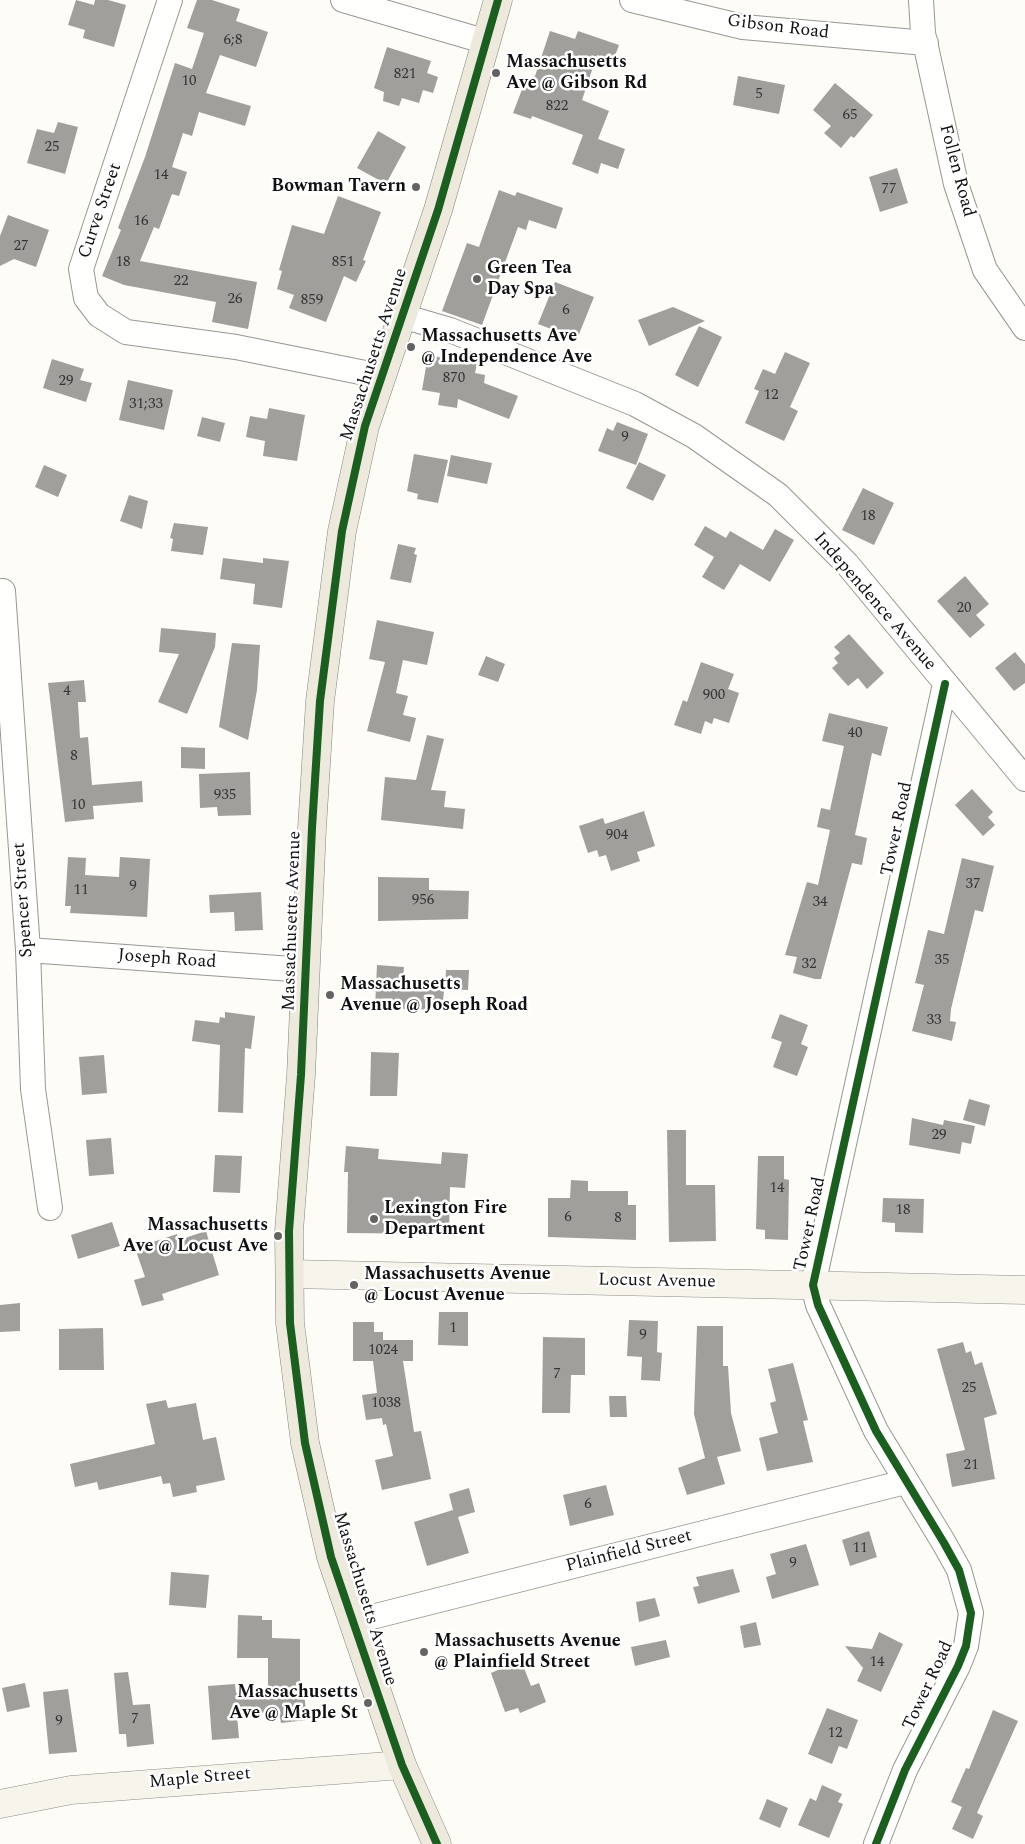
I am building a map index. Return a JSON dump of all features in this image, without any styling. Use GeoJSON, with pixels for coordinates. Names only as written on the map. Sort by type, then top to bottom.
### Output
{"type":"FeatureCollection","features":[{"type":"Feature","properties":{"kind":"main road","name":"Massachusetts Avenue"},"geometry":{"type":"LineString","coordinates":[[437,1844],[402,1765],[331,1557],[305,1443],[290,1323],[289,1231],[301,1075],[320,701],[342,531],[365,426],[380,376],[438,210],[498,0]]}},
{"type":"Feature","properties":{"kind":"street","name":"Curve Street"},"geometry":{"type":"LineString","coordinates":[[170,0],[81,268],[86,298],[99,315],[126,332],[236,347],[380,376]]}},
{"type":"Feature","properties":{"kind":"street"},"geometry":{"type":"LineString","coordinates":[[343,0],[487,42]]}},
{"type":"Feature","properties":{"kind":"street","name":"Gibson Road"},"geometry":{"type":"LineString","coordinates":[[632,0],[742,27],[926,43]]}},
{"type":"Feature","properties":{"kind":"street","name":"Follen Road"},"geometry":{"type":"LineString","coordinates":[[921,0],[926,43],[956,184],[985,270],[1025,328]]}},
{"type":"Feature","properties":{"kind":"street","name":"Independence Avenue"},"geometry":{"type":"LineString","coordinates":[[402,316],[450,330],[635,404],[694,436],[778,495],[847,564],[1025,779]]}},
{"type":"Feature","properties":{"kind":"street","name":"Spencer Street"},"geometry":{"type":"LineString","coordinates":[[3,591],[28,950],[33,1089],[50,1208]]}},
{"type":"Feature","properties":{"kind":"street","name":"Tower Road"},"geometry":{"type":"LineString","coordinates":[[876,1844],[906,1770],[958,1666],[966,1646],[971,1613],[959,1570],[876,1431],[818,1305],[813,1286],[945,684]]}},
{"type":"Feature","properties":{"kind":"street","name":"Joseph Road"},"geometry":{"type":"LineString","coordinates":[[28,950],[306,970]]}},
{"type":"Feature","properties":{"kind":"street","name":"Locust Avenue"},"geometry":{"type":"LineString","coordinates":[[290,1274],[1025,1290]]}},
{"type":"Feature","properties":{"kind":"street","name":"Plainfield Street"},"geometry":{"type":"LineString","coordinates":[[352,1622],[905,1482]]}},
{"type":"Feature","properties":{"kind":"street","name":"Maple Street"},"geometry":{"type":"LineString","coordinates":[[0,1804],[71,1790],[402,1765]]}},
{"type":"Feature","properties":{"kind":"building"},"geometry":{"type":"Polygon","coordinates":[[[76,0],[94,5],[95,0],[108,0],[126,5],[114,47],[83,38],[85,30],[68,25],[76,0]]]}},
{"type":"Feature","properties":{"kind":"building"},"geometry":{"type":"Polygon","coordinates":[[[197,0],[212,0],[240,9],[236,21],[268,32],[256,67],[220,55],[206,93],[251,106],[245,126],[199,112],[192,136],[183,133],[172,167],[187,172],[179,196],[172,194],[159,229],[154,227],[140,261],[257,282],[248,329],[212,322],[216,302],[124,285],[102,276],[121,230],[118,228],[145,157],[175,63],[192,69],[204,33],[187,28],[197,0]]]}},
{"type":"Feature","properties":{"kind":"building"},"geometry":{"type":"Polygon","coordinates":[[[550,31],[575,39],[578,31],[619,45],[613,61],[597,55],[582,100],[609,111],[598,139],[625,149],[618,169],[601,163],[598,174],[572,164],[583,135],[532,116],[531,119],[513,113],[526,79],[533,82],[550,31]]]}},
{"type":"Feature","properties":{"kind":"building"},"geometry":{"type":"Polygon","coordinates":[[[387,47],[431,61],[427,73],[438,77],[433,93],[423,90],[419,103],[402,98],[399,106],[383,101],[384,92],[374,88],[387,47]]]}},
{"type":"Feature","properties":{"kind":"building"},"geometry":{"type":"Polygon","coordinates":[[[738,76],[785,85],[779,114],[733,105],[738,76]]]}},
{"type":"Feature","properties":{"kind":"building"},"geometry":{"type":"Polygon","coordinates":[[[835,83],[873,115],[854,138],[851,136],[841,148],[824,133],[831,126],[813,110],[835,83]]]}},
{"type":"Feature","properties":{"kind":"building"},"geometry":{"type":"Polygon","coordinates":[[[58,122],[78,127],[65,174],[27,163],[37,129],[54,133],[58,122]]]}},
{"type":"Feature","properties":{"kind":"building"},"geometry":{"type":"Polygon","coordinates":[[[378,131],[406,147],[386,184],[357,168],[378,131]]]}},
{"type":"Feature","properties":{"kind":"building"},"geometry":{"type":"Polygon","coordinates":[[[897,168],[908,203],[880,212],[869,177],[897,168]]]}},
{"type":"Feature","properties":{"kind":"building"},"geometry":{"type":"Polygon","coordinates":[[[499,190],[515,196],[517,192],[563,208],[556,229],[529,220],[526,230],[518,227],[482,325],[442,311],[467,243],[479,247],[499,190]]]}},
{"type":"Feature","properties":{"kind":"building"},"geometry":{"type":"Polygon","coordinates":[[[338,196],[381,212],[363,260],[366,261],[356,282],[344,276],[326,322],[289,308],[294,295],[277,289],[282,271],[279,270],[292,225],[324,234],[338,196]]]}},
{"type":"Feature","properties":{"kind":"building"},"geometry":{"type":"Polygon","coordinates":[[[8,215],[49,230],[36,267],[14,259],[0,266],[0,236],[8,215]]]}},
{"type":"Feature","properties":{"kind":"building"},"geometry":{"type":"Polygon","coordinates":[[[555,282],[594,297],[577,339],[538,324],[555,282]]]}},
{"type":"Feature","properties":{"kind":"building"},"geometry":{"type":"Polygon","coordinates":[[[673,307],[705,321],[649,346],[638,320],[673,307]]]}},
{"type":"Feature","properties":{"kind":"building"},"geometry":{"type":"Polygon","coordinates":[[[699,326],[722,337],[698,387],[675,375],[699,326]]]}},
{"type":"Feature","properties":{"kind":"building"},"geometry":{"type":"Polygon","coordinates":[[[785,352],[810,363],[790,407],[798,411],[784,441],[745,423],[759,391],[754,389],[763,369],[775,374],[785,352]]]}},
{"type":"Feature","properties":{"kind":"building"},"geometry":{"type":"Polygon","coordinates":[[[428,355],[477,364],[475,373],[485,375],[484,383],[518,396],[509,419],[458,399],[457,408],[438,405],[440,393],[422,390],[428,355]]]}},
{"type":"Feature","properties":{"kind":"building"},"geometry":{"type":"Polygon","coordinates":[[[52,359],[84,369],[80,380],[92,383],[86,402],[43,388],[52,359]]]}},
{"type":"Feature","properties":{"kind":"building"},"geometry":{"type":"Polygon","coordinates":[[[128,380],[173,390],[164,430],[119,420],[128,380]]]}},
{"type":"Feature","properties":{"kind":"building"},"geometry":{"type":"Polygon","coordinates":[[[269,408],[305,415],[297,461],[263,456],[265,441],[246,437],[250,416],[267,419],[269,408]]]}},
{"type":"Feature","properties":{"kind":"building"},"geometry":{"type":"Polygon","coordinates":[[[202,417],[225,423],[220,442],[197,436],[202,417]]]}},
{"type":"Feature","properties":{"kind":"building"},"geometry":{"type":"Polygon","coordinates":[[[617,422],[648,434],[636,465],[598,451],[607,428],[613,431],[617,422]]]}},
{"type":"Feature","properties":{"kind":"building"},"geometry":{"type":"Polygon","coordinates":[[[414,454],[448,460],[438,503],[417,499],[418,494],[407,491],[414,454]]]}},
{"type":"Feature","properties":{"kind":"building"},"geometry":{"type":"Polygon","coordinates":[[[451,455],[492,463],[487,484],[447,476],[451,455]]]}},
{"type":"Feature","properties":{"kind":"building"},"geometry":{"type":"Polygon","coordinates":[[[639,462],[666,475],[653,501],[626,488],[639,462]]]}},
{"type":"Feature","properties":{"kind":"building"},"geometry":{"type":"Polygon","coordinates":[[[44,465],[67,475],[58,497],[35,487],[44,465]]]}},
{"type":"Feature","properties":{"kind":"building"},"geometry":{"type":"Polygon","coordinates":[[[863,488],[894,503],[874,545],[842,530],[863,488]]]}},
{"type":"Feature","properties":{"kind":"building"},"geometry":{"type":"Polygon","coordinates":[[[129,495],[148,501],[142,529],[120,521],[129,495]]]}},
{"type":"Feature","properties":{"kind":"building"},"geometry":{"type":"Polygon","coordinates":[[[174,523],[208,527],[203,555],[171,551],[173,539],[170,538],[174,523]]]}},
{"type":"Feature","properties":{"kind":"building"},"geometry":{"type":"Polygon","coordinates":[[[705,526],[726,538],[730,531],[763,550],[775,529],[794,540],[770,582],[740,564],[724,590],[702,577],[714,557],[694,545],[705,526]]]}},
{"type":"Feature","properties":{"kind":"building"},"geometry":{"type":"Polygon","coordinates":[[[398,544],[416,548],[414,554],[417,555],[411,583],[390,579],[398,544]]]}},
{"type":"Feature","properties":{"kind":"building"},"geometry":{"type":"Polygon","coordinates":[[[223,558],[263,563],[263,558],[289,561],[282,608],[253,604],[255,584],[220,579],[223,558]]]}},
{"type":"Feature","properties":{"kind":"building"},"geometry":{"type":"Polygon","coordinates":[[[965,576],[989,604],[976,615],[985,625],[970,638],[937,601],[965,576]]]}},
{"type":"Feature","properties":{"kind":"building"},"geometry":{"type":"Polygon","coordinates":[[[377,620],[434,632],[427,665],[403,660],[396,693],[408,696],[403,715],[416,718],[410,742],[367,731],[385,662],[369,659],[377,620]]]}},
{"type":"Feature","properties":{"kind":"building"},"geometry":{"type":"Polygon","coordinates":[[[161,628],[216,633],[215,647],[187,714],[158,702],[179,654],[159,652],[161,628]]]}},
{"type":"Feature","properties":{"kind":"building"},"geometry":{"type":"Polygon","coordinates":[[[849,634],[884,673],[867,689],[858,678],[848,686],[832,668],[838,663],[834,658],[840,653],[834,647],[849,634]]]}},
{"type":"Feature","properties":{"kind":"building"},"geometry":{"type":"Polygon","coordinates":[[[232,643],[260,645],[257,690],[248,740],[219,727],[232,643]]]}},
{"type":"Feature","properties":{"kind":"building"},"geometry":{"type":"Polygon","coordinates":[[[1015,652],[1025,664],[1025,683],[1014,691],[995,668],[1015,652]]]}},
{"type":"Feature","properties":{"kind":"building"},"geometry":{"type":"Polygon","coordinates":[[[486,656],[505,664],[498,682],[478,675],[486,656]]]}},
{"type":"Feature","properties":{"kind":"building"},"geometry":{"type":"Polygon","coordinates":[[[701,662],[734,674],[728,689],[739,693],[729,723],[714,718],[712,724],[705,721],[701,734],[674,725],[683,700],[687,702],[701,662]]]}},
{"type":"Feature","properties":{"kind":"building"},"geometry":{"type":"Polygon","coordinates":[[[84,680],[86,702],[78,702],[80,738],[88,737],[92,785],[142,781],[143,802],[93,806],[94,819],[65,822],[48,683],[84,680]]]}},
{"type":"Feature","properties":{"kind":"building"},"geometry":{"type":"Polygon","coordinates":[[[829,713],[888,727],[881,756],[872,753],[855,835],[867,838],[862,865],[852,863],[821,979],[815,979],[793,973],[797,957],[785,955],[807,882],[818,885],[830,830],[817,827],[821,808],[830,810],[844,746],[822,741],[829,713]]]}},
{"type":"Feature","properties":{"kind":"building"},"geometry":{"type":"Polygon","coordinates":[[[427,735],[444,739],[431,790],[446,791],[444,807],[465,809],[463,829],[381,820],[385,777],[416,780],[427,735]]]}},
{"type":"Feature","properties":{"kind":"building"},"geometry":{"type":"Polygon","coordinates":[[[181,747],[205,748],[205,769],[181,768],[181,747]]]}},
{"type":"Feature","properties":{"kind":"building"},"geometry":{"type":"Polygon","coordinates":[[[250,772],[251,815],[218,816],[217,807],[200,808],[199,774],[250,772]]]}},
{"type":"Feature","properties":{"kind":"building"},"geometry":{"type":"Polygon","coordinates":[[[972,789],[993,812],[988,817],[995,825],[983,836],[955,805],[972,789]]]}},
{"type":"Feature","properties":{"kind":"building"},"geometry":{"type":"Polygon","coordinates":[[[644,811],[655,846],[637,852],[640,861],[611,871],[606,855],[599,857],[597,850],[588,853],[579,826],[603,818],[605,824],[644,811]]]}},
{"type":"Feature","properties":{"kind":"building"},"geometry":{"type":"Polygon","coordinates":[[[68,857],[86,858],[85,875],[119,877],[120,857],[150,859],[147,917],[70,913],[71,906],[65,906],[68,857]]]}},
{"type":"Feature","properties":{"kind":"building"},"geometry":{"type":"Polygon","coordinates":[[[962,858],[994,866],[983,912],[975,910],[951,1009],[950,1021],[956,1022],[952,1041],[912,1031],[924,985],[915,983],[928,930],[944,934],[962,858]]]}},
{"type":"Feature","properties":{"kind":"building"},"geometry":{"type":"Polygon","coordinates":[[[378,877],[429,878],[429,890],[469,891],[468,919],[378,921],[378,877]]]}},
{"type":"Feature","properties":{"kind":"building"},"geometry":{"type":"Polygon","coordinates":[[[261,892],[263,930],[235,931],[234,912],[210,913],[209,895],[261,892]]]}},
{"type":"Feature","properties":{"kind":"building"},"geometry":{"type":"Polygon","coordinates":[[[377,965],[404,967],[403,980],[445,981],[442,1010],[375,1008],[377,965]]]}},
{"type":"Feature","properties":{"kind":"building"},"geometry":{"type":"Polygon","coordinates":[[[446,970],[469,970],[468,990],[445,989],[446,970]]]}},
{"type":"Feature","properties":{"kind":"building"},"geometry":{"type":"Polygon","coordinates":[[[225,1012],[255,1016],[251,1049],[245,1048],[243,1113],[218,1112],[220,1045],[192,1041],[195,1020],[219,1023],[220,1017],[225,1018],[225,1012]]]}},
{"type":"Feature","properties":{"kind":"building"},"geometry":{"type":"Polygon","coordinates":[[[780,1014],[808,1025],[801,1044],[808,1047],[797,1076],[773,1067],[782,1042],[771,1038],[780,1014]]]}},
{"type":"Feature","properties":{"kind":"building"},"geometry":{"type":"Polygon","coordinates":[[[371,1052],[399,1053],[397,1096],[370,1096],[371,1052]]]}},
{"type":"Feature","properties":{"kind":"building"},"geometry":{"type":"Polygon","coordinates":[[[104,1055],[107,1093],[82,1095],[79,1057],[104,1055]]]}},
{"type":"Feature","properties":{"kind":"building"},"geometry":{"type":"Polygon","coordinates":[[[969,1099],[990,1105],[985,1126],[963,1120],[969,1099]]]}},
{"type":"Feature","properties":{"kind":"building"},"geometry":{"type":"Polygon","coordinates":[[[912,1118],[943,1125],[944,1120],[975,1126],[971,1144],[962,1142],[960,1154],[909,1145],[912,1118]]]}},
{"type":"Feature","properties":{"kind":"building"},"geometry":{"type":"Polygon","coordinates":[[[667,1130],[686,1130],[686,1185],[715,1185],[716,1241],[669,1242],[667,1130]]]}},
{"type":"Feature","properties":{"kind":"building"},"geometry":{"type":"Polygon","coordinates":[[[111,1138],[114,1174],[89,1176],[86,1140],[111,1138]]]}},
{"type":"Feature","properties":{"kind":"building"},"geometry":{"type":"Polygon","coordinates":[[[346,1146],[379,1149],[378,1159],[441,1164],[442,1152],[468,1154],[465,1188],[450,1187],[449,1234],[347,1233],[348,1172],[344,1172],[346,1146]]]}},
{"type":"Feature","properties":{"kind":"building"},"geometry":{"type":"Polygon","coordinates":[[[215,1155],[242,1156],[240,1193],[213,1192],[215,1155]]]}},
{"type":"Feature","properties":{"kind":"building"},"geometry":{"type":"Polygon","coordinates":[[[758,1156],[784,1156],[784,1179],[789,1180],[788,1240],[765,1239],[765,1230],[756,1229],[758,1156]]]}},
{"type":"Feature","properties":{"kind":"building"},"geometry":{"type":"Polygon","coordinates":[[[571,1180],[588,1181],[588,1191],[628,1191],[628,1205],[636,1205],[636,1240],[548,1237],[548,1198],[570,1198],[571,1180]]]}},
{"type":"Feature","properties":{"kind":"building"},"geometry":{"type":"Polygon","coordinates":[[[883,1198],[924,1199],[923,1233],[895,1232],[895,1223],[882,1222],[883,1198]]]}},
{"type":"Feature","properties":{"kind":"building"},"geometry":{"type":"Polygon","coordinates":[[[112,1222],[120,1246],[78,1259],[71,1235],[112,1222]]]}},
{"type":"Feature","properties":{"kind":"building"},"geometry":{"type":"Polygon","coordinates":[[[206,1231],[219,1275],[162,1294],[164,1300],[142,1306],[134,1280],[145,1277],[135,1248],[177,1234],[179,1240],[206,1231]]]}},
{"type":"Feature","properties":{"kind":"building"},"geometry":{"type":"Polygon","coordinates":[[[20,1303],[20,1331],[0,1332],[0,1305],[20,1303]]]}},
{"type":"Feature","properties":{"kind":"building"},"geometry":{"type":"Polygon","coordinates":[[[439,1312],[468,1312],[468,1346],[438,1345],[439,1312]]]}},
{"type":"Feature","properties":{"kind":"building"},"geometry":{"type":"Polygon","coordinates":[[[629,1320],[658,1321],[657,1352],[662,1353],[660,1381],[641,1380],[642,1357],[627,1356],[629,1320]]]}},
{"type":"Feature","properties":{"kind":"building"},"geometry":{"type":"Polygon","coordinates":[[[353,1322],[374,1322],[374,1332],[383,1332],[383,1340],[413,1340],[413,1361],[403,1361],[414,1432],[421,1431],[431,1479],[382,1490],[375,1460],[393,1456],[386,1424],[383,1425],[382,1418],[366,1420],[362,1395],[377,1393],[373,1361],[353,1361],[353,1322]]]}},
{"type":"Feature","properties":{"kind":"building"},"geometry":{"type":"Polygon","coordinates":[[[697,1326],[723,1326],[723,1366],[728,1366],[731,1413],[741,1451],[717,1457],[725,1484],[687,1495],[678,1468],[705,1458],[694,1414],[697,1326]]]}},
{"type":"Feature","properties":{"kind":"building"},"geometry":{"type":"Polygon","coordinates":[[[103,1328],[104,1370],[59,1370],[59,1329],[103,1328]]]}},
{"type":"Feature","properties":{"kind":"building"},"geometry":{"type":"Polygon","coordinates":[[[543,1337],[585,1338],[585,1375],[571,1375],[570,1413],[542,1413],[543,1337]]]}},
{"type":"Feature","properties":{"kind":"building"},"geometry":{"type":"Polygon","coordinates":[[[963,1342],[966,1353],[971,1351],[975,1365],[982,1362],[997,1414],[984,1418],[995,1479],[952,1487],[946,1454],[965,1450],[937,1349],[963,1342]]]}},
{"type":"Feature","properties":{"kind":"building"},"geometry":{"type":"Polygon","coordinates":[[[793,1363],[808,1420],[803,1421],[813,1462],[767,1471],[759,1438],[778,1433],[770,1403],[776,1401],[768,1369],[793,1363]]]}},
{"type":"Feature","properties":{"kind":"building"},"geometry":{"type":"Polygon","coordinates":[[[609,1396],[626,1396],[627,1417],[610,1417],[609,1396]]]}},
{"type":"Feature","properties":{"kind":"building"},"geometry":{"type":"Polygon","coordinates":[[[166,1400],[168,1408],[196,1403],[203,1440],[216,1437],[225,1480],[196,1486],[197,1492],[173,1497],[170,1483],[163,1484],[161,1476],[99,1490],[97,1482],[75,1487],[70,1464],[155,1444],[146,1404],[166,1400]]]}},
{"type":"Feature","properties":{"kind":"building"},"geometry":{"type":"Polygon","coordinates":[[[606,1485],[614,1515],[570,1526],[563,1495],[606,1485]]]}},
{"type":"Feature","properties":{"kind":"building"},"geometry":{"type":"Polygon","coordinates":[[[469,1488],[475,1512],[458,1517],[469,1553],[427,1566],[414,1522],[453,1510],[449,1494],[469,1488]]]}},
{"type":"Feature","properties":{"kind":"building"},"geometry":{"type":"Polygon","coordinates":[[[869,1531],[877,1557],[850,1566],[842,1540],[869,1531]]]}},
{"type":"Feature","properties":{"kind":"building"},"geometry":{"type":"Polygon","coordinates":[[[806,1544],[819,1585],[772,1599],[766,1577],[776,1574],[770,1554],[806,1544]]]}},
{"type":"Feature","properties":{"kind":"building"},"geometry":{"type":"Polygon","coordinates":[[[733,1569],[740,1592],[698,1604],[693,1587],[699,1586],[696,1577],[733,1569]]]}},
{"type":"Feature","properties":{"kind":"building"},"geometry":{"type":"Polygon","coordinates":[[[171,1572],[209,1575],[206,1608],[169,1605],[171,1572]]]}},
{"type":"Feature","properties":{"kind":"building"},"geometry":{"type":"Polygon","coordinates":[[[655,1598],[660,1616],[639,1622],[636,1602],[655,1598]]]}},
{"type":"Feature","properties":{"kind":"building"},"geometry":{"type":"Polygon","coordinates":[[[238,1615],[262,1616],[262,1620],[272,1620],[272,1638],[300,1639],[300,1685],[303,1684],[307,1720],[281,1723],[279,1711],[237,1715],[239,1738],[212,1740],[208,1686],[235,1684],[236,1693],[268,1690],[268,1658],[237,1658],[238,1615]]]}},
{"type":"Feature","properties":{"kind":"building"},"geometry":{"type":"Polygon","coordinates":[[[756,1622],[761,1645],[744,1648],[740,1626],[756,1622]]]}},
{"type":"Feature","properties":{"kind":"building"},"geometry":{"type":"Polygon","coordinates":[[[879,1632],[903,1644],[881,1692],[857,1681],[863,1668],[845,1646],[872,1649],[879,1632]]]}},
{"type":"Feature","properties":{"kind":"building"},"geometry":{"type":"Polygon","coordinates":[[[666,1640],[670,1657],[635,1666],[631,1647],[666,1640]]]}},
{"type":"Feature","properties":{"kind":"building"},"geometry":{"type":"Polygon","coordinates":[[[521,1660],[531,1686],[539,1683],[546,1702],[520,1713],[518,1708],[505,1712],[491,1673],[521,1660]]]}},
{"type":"Feature","properties":{"kind":"building"},"geometry":{"type":"Polygon","coordinates":[[[128,1672],[133,1705],[150,1704],[154,1744],[127,1747],[126,1734],[119,1734],[114,1673],[128,1672]]]}},
{"type":"Feature","properties":{"kind":"building"},"geometry":{"type":"Polygon","coordinates":[[[25,1683],[30,1707],[7,1712],[2,1688],[25,1683]]]}},
{"type":"Feature","properties":{"kind":"building"},"geometry":{"type":"Polygon","coordinates":[[[68,1689],[77,1752],[49,1754],[43,1692],[68,1689]]]}},
{"type":"Feature","properties":{"kind":"building"},"geometry":{"type":"Polygon","coordinates":[[[827,1708],[858,1720],[847,1749],[839,1746],[832,1764],[808,1754],[827,1708]]]}},
{"type":"Feature","properties":{"kind":"building"},"geometry":{"type":"Polygon","coordinates":[[[993,1710],[1018,1721],[977,1813],[983,1816],[973,1839],[952,1829],[962,1807],[951,1802],[966,1768],[969,1769],[993,1710]]]}},
{"type":"Feature","properties":{"kind":"building"},"geometry":{"type":"Polygon","coordinates":[[[822,1785],[842,1794],[838,1802],[843,1804],[829,1838],[798,1825],[810,1798],[816,1801],[822,1785]]]}},
{"type":"Feature","properties":{"kind":"building"},"geometry":{"type":"Polygon","coordinates":[[[767,1799],[788,1808],[780,1828],[759,1819],[767,1799]]]}},
{"type":"Feature","properties":{"kind":"cycle path"},"geometry":{"type":"LineString","coordinates":[[437,1844],[402,1765],[331,1557],[305,1443],[290,1323],[289,1231],[301,1075],[312,828],[320,701],[342,531],[365,426],[438,210],[498,0]]}},
{"type":"Feature","properties":{"kind":"cycle path"},"geometry":{"type":"LineString","coordinates":[[876,1844],[905,1770],[958,1666],[966,1646],[971,1613],[959,1570],[876,1431],[818,1305],[813,1285],[945,684]]}},
{"type":"Feature","properties":{"kind":"place","name":"Massachusetts Ave @ Gibson Rd"},"geometry":{"type":"Point","coordinates":[496,73]}},
{"type":"Feature","properties":{"kind":"place","name":"Bowman Tavern"},"geometry":{"type":"Point","coordinates":[416,187]}},
{"type":"Feature","properties":{"kind":"place","name":"Green Tea Day Spa"},"geometry":{"type":"Point","coordinates":[477,279]}},
{"type":"Feature","properties":{"kind":"place","name":"Massachusetts Ave @ Independence Ave"},"geometry":{"type":"Point","coordinates":[411,347]}},
{"type":"Feature","properties":{"kind":"place","name":"Massachusetts Avenue @ Joseph Road"},"geometry":{"type":"Point","coordinates":[330,995]}},
{"type":"Feature","properties":{"kind":"place","name":"Lexington Fire Department"},"geometry":{"type":"Point","coordinates":[374,1219]}},
{"type":"Feature","properties":{"kind":"place","name":"Massachusetts Ave @ Locust Ave"},"geometry":{"type":"Point","coordinates":[278,1236]}},
{"type":"Feature","properties":{"kind":"place","name":"Massachusetts Avenue @ Locust Avenue"},"geometry":{"type":"Point","coordinates":[354,1285]}},
{"type":"Feature","properties":{"kind":"place","name":"Massachusetts Avenue @ Plainfield Street"},"geometry":{"type":"Point","coordinates":[424,1652]}},
{"type":"Feature","properties":{"kind":"place","name":"Massachusetts Ave @ Maple St"},"geometry":{"type":"Point","coordinates":[368,1703]}}]}
